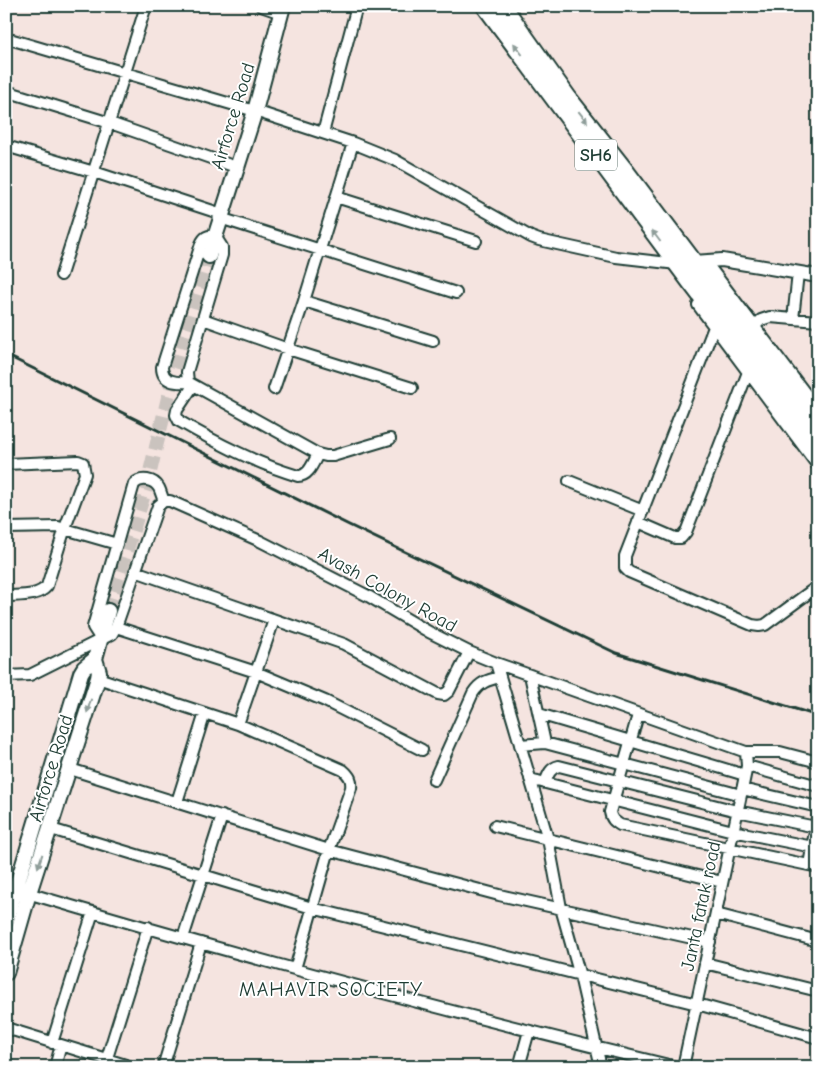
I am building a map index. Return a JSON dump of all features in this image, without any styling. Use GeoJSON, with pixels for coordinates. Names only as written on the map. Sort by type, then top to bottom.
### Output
{"type":"FeatureCollection","features":[{"type":"Feature","properties":{"kind":"main road","name":"SH6"},"geometry":{"type":"LineString","coordinates":[[486,6],[691,284],[711,297],[818,426]]}},
{"type":"Feature","properties":{"kind":"main road","name":"SH6"},"geometry":{"type":"LineString","coordinates":[[504,6],[569,99],[700,262],[711,297],[818,449]]}},
{"type":"Feature","properties":{"kind":"main road","name":"Airforce Road"},"geometry":{"type":"LineString","coordinates":[[209,256],[255,111],[282,10]]}},
{"type":"Feature","properties":{"kind":"main road","name":"Airforce Road"},"geometry":{"type":"LineString","coordinates":[[6,973],[29,893],[98,678],[99,672],[95,659],[108,612]]}},
{"type":"Feature","properties":{"kind":"main road","name":"Airforce Road"},"geometry":{"type":"LineString","coordinates":[[7,915],[82,673],[84,668],[95,659]]}},
{"type":"Feature","properties":{"kind":"street"},"geometry":{"type":"LineString","coordinates":[[61,275],[146,6]]}},
{"type":"Feature","properties":{"kind":"street"},"geometry":{"type":"LineString","coordinates":[[261,6],[282,10]]}},
{"type":"Feature","properties":{"kind":"street"},"geometry":{"type":"LineString","coordinates":[[323,133],[357,6]]}},
{"type":"Feature","properties":{"kind":"street"},"geometry":{"type":"LineString","coordinates":[[6,40],[14,40],[255,111],[353,143],[395,160],[531,237],[616,257],[677,264]]}},
{"type":"Feature","properties":{"kind":"street"},"geometry":{"type":"LineString","coordinates":[[6,92],[110,123],[236,167]]}},
{"type":"Feature","properties":{"kind":"street"},"geometry":{"type":"LineString","coordinates":[[274,389],[304,301],[353,143]]}},
{"type":"Feature","properties":{"kind":"street"},"geometry":{"type":"LineString","coordinates":[[6,146],[94,172],[320,250],[456,293]]}},
{"type":"Feature","properties":{"kind":"street"},"geometry":{"type":"LineString","coordinates":[[336,197],[476,240]]}},
{"type":"Feature","properties":{"kind":"street"},"geometry":{"type":"LineString","coordinates":[[191,384],[186,378],[187,372],[222,255],[222,247],[215,236],[209,235],[204,238],[201,244],[162,367],[162,374],[165,378],[191,384],[318,454],[333,456],[390,439]]}},
{"type":"Feature","properties":{"kind":"street"},"geometry":{"type":"LineString","coordinates":[[700,262],[722,260],[818,276]]}},
{"type":"Feature","properties":{"kind":"street"},"geometry":{"type":"LineString","coordinates":[[700,262],[754,327],[818,410]]}},
{"type":"Feature","properties":{"kind":"street"},"geometry":{"type":"LineString","coordinates":[[793,319],[798,272]]}},
{"type":"Feature","properties":{"kind":"street"},"geometry":{"type":"LineString","coordinates":[[691,284],[695,299],[714,327],[818,466]]}},
{"type":"Feature","properties":{"kind":"street"},"geometry":{"type":"LineString","coordinates":[[304,301],[433,341]]}},
{"type":"Feature","properties":{"kind":"street"},"geometry":{"type":"LineString","coordinates":[[754,327],[765,318],[818,321]]}},
{"type":"Feature","properties":{"kind":"street"},"geometry":{"type":"LineString","coordinates":[[202,319],[288,349],[412,388]]}},
{"type":"Feature","properties":{"kind":"street"},"geometry":{"type":"LineString","coordinates":[[714,327],[638,522],[626,556],[626,568],[629,572],[752,625],[759,626],[765,625],[818,586]]}},
{"type":"Feature","properties":{"kind":"street"},"geometry":{"type":"LineString","coordinates":[[638,522],[675,538],[681,538],[686,532],[748,372]]}},
{"type":"Feature","properties":{"kind":"street"},"geometry":{"type":"LineString","coordinates":[[191,384],[176,415],[179,420],[216,443],[268,467],[298,476],[303,476],[308,472],[318,454]]}},
{"type":"Feature","properties":{"kind":"street"},"geometry":{"type":"LineString","coordinates":[[6,464],[78,461],[83,463],[85,474],[65,528],[47,586],[37,594],[6,596]]}},
{"type":"Feature","properties":{"kind":"street"},"geometry":{"type":"LineString","coordinates":[[6,676],[30,675],[100,638],[112,634],[158,506],[164,501],[159,487],[155,483],[144,479],[138,480],[134,484],[93,627],[100,638]]}},
{"type":"Feature","properties":{"kind":"street"},"geometry":{"type":"LineString","coordinates":[[569,481],[643,510]]}},
{"type":"Feature","properties":{"kind":"street","name":"Avash Colony Road"},"geometry":{"type":"LineString","coordinates":[[164,501],[170,501],[260,541],[368,596],[429,632],[496,663],[746,752],[780,752],[818,762]]}},
{"type":"Feature","properties":{"kind":"street"},"geometry":{"type":"LineString","coordinates":[[6,528],[49,526],[65,528],[117,544]]}},
{"type":"Feature","properties":{"kind":"street"},"geometry":{"type":"LineString","coordinates":[[135,571],[354,649],[438,694],[444,695],[449,691],[469,652]]}},
{"type":"Feature","properties":{"kind":"street"},"geometry":{"type":"LineString","coordinates":[[238,724],[274,620]]}},
{"type":"Feature","properties":{"kind":"street"},"geometry":{"type":"LineString","coordinates":[[116,627],[256,672],[325,700],[422,750]]}},
{"type":"Feature","properties":{"kind":"street"},"geometry":{"type":"LineString","coordinates":[[496,663],[548,839],[561,908],[580,976],[601,1067]]}},
{"type":"Feature","properties":{"kind":"street"},"geometry":{"type":"LineString","coordinates":[[530,676],[545,743]]}},
{"type":"Feature","properties":{"kind":"street"},"geometry":{"type":"LineString","coordinates":[[434,780],[473,693],[483,682],[500,677]]}},
{"type":"Feature","properties":{"kind":"street"},"geometry":{"type":"LineString","coordinates":[[98,678],[238,724],[344,770],[349,774],[352,781],[351,788],[328,850],[295,969]]}},
{"type":"Feature","properties":{"kind":"street"},"geometry":{"type":"LineString","coordinates":[[177,802],[205,713]]}},
{"type":"Feature","properties":{"kind":"street"},"geometry":{"type":"LineString","coordinates":[[539,714],[630,741],[818,786]]}},
{"type":"Feature","properties":{"kind":"street"},"geometry":{"type":"LineString","coordinates":[[545,783],[550,771],[554,767],[559,766],[619,781],[737,811],[817,820],[813,866],[620,825],[611,818],[610,812],[614,800],[619,781],[630,741],[638,715]]}},
{"type":"Feature","properties":{"kind":"street"},"geometry":{"type":"LineString","coordinates":[[520,745],[545,743],[741,792],[818,807]]}},
{"type":"Feature","properties":{"kind":"street","name":"Janta fatak road"},"geometry":{"type":"LineString","coordinates":[[683,1067],[734,831],[746,770],[746,752]]}},
{"type":"Feature","properties":{"kind":"street"},"geometry":{"type":"LineString","coordinates":[[70,769],[328,850],[499,895],[710,942]]}},
{"type":"Feature","properties":{"kind":"street"},"geometry":{"type":"LineString","coordinates":[[530,779],[734,831],[815,847]]}},
{"type":"Feature","properties":{"kind":"street"},"geometry":{"type":"LineString","coordinates":[[183,938],[222,816]]}},
{"type":"Feature","properties":{"kind":"street"},"geometry":{"type":"LineString","coordinates":[[495,826],[722,882]]}},
{"type":"Feature","properties":{"kind":"street"},"geometry":{"type":"LineString","coordinates":[[51,829],[312,908],[697,1004],[818,1038]]}},
{"type":"Feature","properties":{"kind":"street"},"geometry":{"type":"LineString","coordinates":[[16,889],[295,969],[529,1031],[677,1067]]}},
{"type":"Feature","properties":{"kind":"street"},"geometry":{"type":"LineString","coordinates":[[54,1067],[56,1044],[93,912]]}},
{"type":"Feature","properties":{"kind":"street"},"geometry":{"type":"LineString","coordinates":[[716,914],[818,941]]}},
{"type":"Feature","properties":{"kind":"street"},"geometry":{"type":"LineString","coordinates":[[107,1058],[148,927]]}},
{"type":"Feature","properties":{"kind":"street"},"geometry":{"type":"LineString","coordinates":[[163,1067],[201,943]]}},
{"type":"Feature","properties":{"kind":"street"},"geometry":{"type":"LineString","coordinates":[[706,962],[818,992]]}},
{"type":"Feature","properties":{"kind":"street"},"geometry":{"type":"LineString","coordinates":[[6,1028],[107,1058],[125,1066]]}},
{"type":"Feature","properties":{"kind":"street"},"geometry":{"type":"LineString","coordinates":[[519,1067],[529,1031]]}},
{"type":"Feature","properties":{"kind":"tunnel"},"geometry":{"type":"LineString","coordinates":[[108,611],[146,488],[174,373],[209,256]]}},
{"type":"Feature","properties":{"kind":"railway"},"geometry":{"type":"LineString","coordinates":[[6,355],[349,525],[616,653],[818,716]]}},
{"type":"Feature","properties":{"kind":"district","name":"MAHAVIR SOCIETY"},"geometry":{"type":"Point","coordinates":[331,989]}}]}
